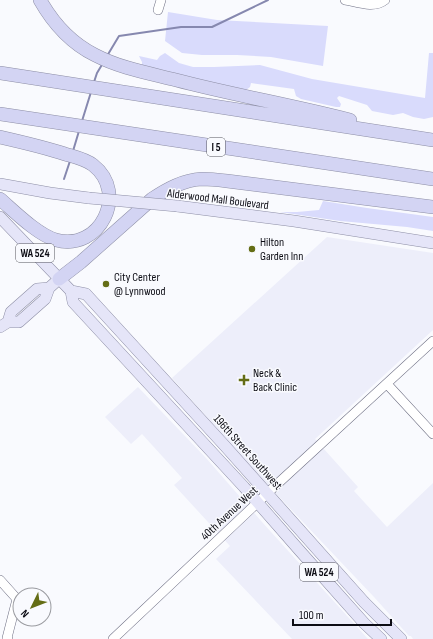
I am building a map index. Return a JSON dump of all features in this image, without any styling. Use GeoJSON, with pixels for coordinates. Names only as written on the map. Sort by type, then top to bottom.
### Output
{"type":"FeatureCollection","features":[{"type":"Feature","properties":{"kind":"highway"},"geometry":{"type":"LineString","coordinates":[[40,0],[52,19],[63,32],[77,44],[108,61],[132,69],[218,91],[338,117],[431,140]]}},
{"type":"Feature","properties":{"kind":"highway"},"geometry":{"type":"LineString","coordinates":[[0,73],[431,140]]}},
{"type":"Feature","properties":{"kind":"highway","name":"I 5"},"geometry":{"type":"LineString","coordinates":[[0,114],[433,179]]}},
{"type":"Feature","properties":{"kind":"highway"},"geometry":{"type":"LineString","coordinates":[[0,137],[56,151],[87,161],[94,166],[104,178],[107,185],[110,203],[107,214],[102,224],[97,229],[80,240],[61,241],[48,237],[0,199]]}},
{"type":"Feature","properties":{"kind":"highway"},"geometry":{"type":"LineString","coordinates":[[59,279],[81,262],[152,199],[163,191],[190,181],[202,179],[227,181],[433,207]]}},
{"type":"Feature","properties":{"kind":"main road","name":"Alderwood Mall Boulevard"},"geometry":{"type":"LineString","coordinates":[[0,184],[15,188],[89,198],[177,206],[294,221],[433,243]]}},
{"type":"Feature","properties":{"kind":"main road","name":"196th Street Southwest"},"geometry":{"type":"LineString","coordinates":[[0,217],[71,291],[86,294],[268,493],[364,602],[401,639]]}},
{"type":"Feature","properties":{"kind":"main road"},"geometry":{"type":"LineString","coordinates":[[4,325],[19,322],[45,299],[49,288],[59,279]]}},
{"type":"Feature","properties":{"kind":"main road","name":"196th Street Southwest"},"geometry":{"type":"LineString","coordinates":[[71,291],[73,302],[258,502],[300,551],[381,639]]}},
{"type":"Feature","properties":{"kind":"street"},"geometry":{"type":"LineString","coordinates":[[158,10],[160,0]]}},
{"type":"Feature","properties":{"kind":"street"},"geometry":{"type":"LineString","coordinates":[[345,0],[371,4],[382,2]]}},
{"type":"Feature","properties":{"kind":"street","name":"40th Avenue West"},"geometry":{"type":"LineString","coordinates":[[113,639],[258,502],[433,341]]}},
{"type":"Feature","properties":{"kind":"street"},"geometry":{"type":"LineString","coordinates":[[387,384],[433,434]]}},
{"type":"Feature","properties":{"kind":"street"},"geometry":{"type":"LineString","coordinates":[[0,580],[17,599],[6,638],[8,639]]}},
{"type":"Feature","properties":{"kind":"shaded area"},"geometry":{"type":"Polygon","coordinates":[[[168,12],[217,20],[328,26],[323,66],[271,57],[182,53],[165,41],[168,12]]]}},
{"type":"Feature","properties":{"kind":"shaded area"},"geometry":{"type":"Polygon","coordinates":[[[165,53],[179,63],[193,67],[260,65],[312,79],[425,98],[429,53],[433,53],[433,117],[424,119],[403,113],[393,115],[372,111],[367,105],[339,96],[337,98],[341,104],[340,107],[336,107],[301,99],[296,96],[294,89],[251,83],[250,87],[246,90],[142,67],[142,62],[139,56],[157,60],[165,53]]]}},
{"type":"Feature","properties":{"kind":"shaded area"},"geometry":{"type":"Polygon","coordinates":[[[323,201],[433,217],[433,231],[340,221],[280,212],[319,210],[323,201]]]}},
{"type":"Feature","properties":{"kind":"shaded area"},"geometry":{"type":"Polygon","coordinates":[[[327,237],[433,253],[433,330],[315,439],[358,487],[354,491],[387,527],[433,483],[433,639],[413,639],[409,636],[265,482],[172,378],[327,237]]]}},
{"type":"Feature","properties":{"kind":"shaded area"},"geometry":{"type":"Polygon","coordinates":[[[138,387],[206,458],[368,639],[292,639],[216,559],[230,546],[174,485],[182,478],[142,434],[131,444],[105,417],[138,387]]]}},
{"type":"Feature","properties":{"kind":"waterway"},"geometry":{"type":"LineString","coordinates":[[107,56],[119,36],[181,27],[212,27],[268,0]]}},
{"type":"Feature","properties":{"kind":"waterway"},"geometry":{"type":"LineString","coordinates":[[94,82],[103,63]]}},
{"type":"Feature","properties":{"kind":"waterway"},"geometry":{"type":"LineString","coordinates":[[82,121],[91,92]]}},
{"type":"Feature","properties":{"kind":"waterway"},"geometry":{"type":"LineString","coordinates":[[73,151],[79,131]]}},
{"type":"Feature","properties":{"kind":"waterway"},"geometry":{"type":"LineString","coordinates":[[64,179],[70,161]]}},
{"type":"Feature","properties":{"kind":"place","name":"Hilton Garden Inn"},"geometry":{"type":"Point","coordinates":[252,249]}},
{"type":"Feature","properties":{"kind":"place","name":"City Center @ Lynnwood"},"geometry":{"type":"Point","coordinates":[106,284]}},
{"type":"Feature","properties":{"kind":"place","name":"Neck & Back Clinic"},"geometry":{"type":"Point","coordinates":[244,380]}}]}
